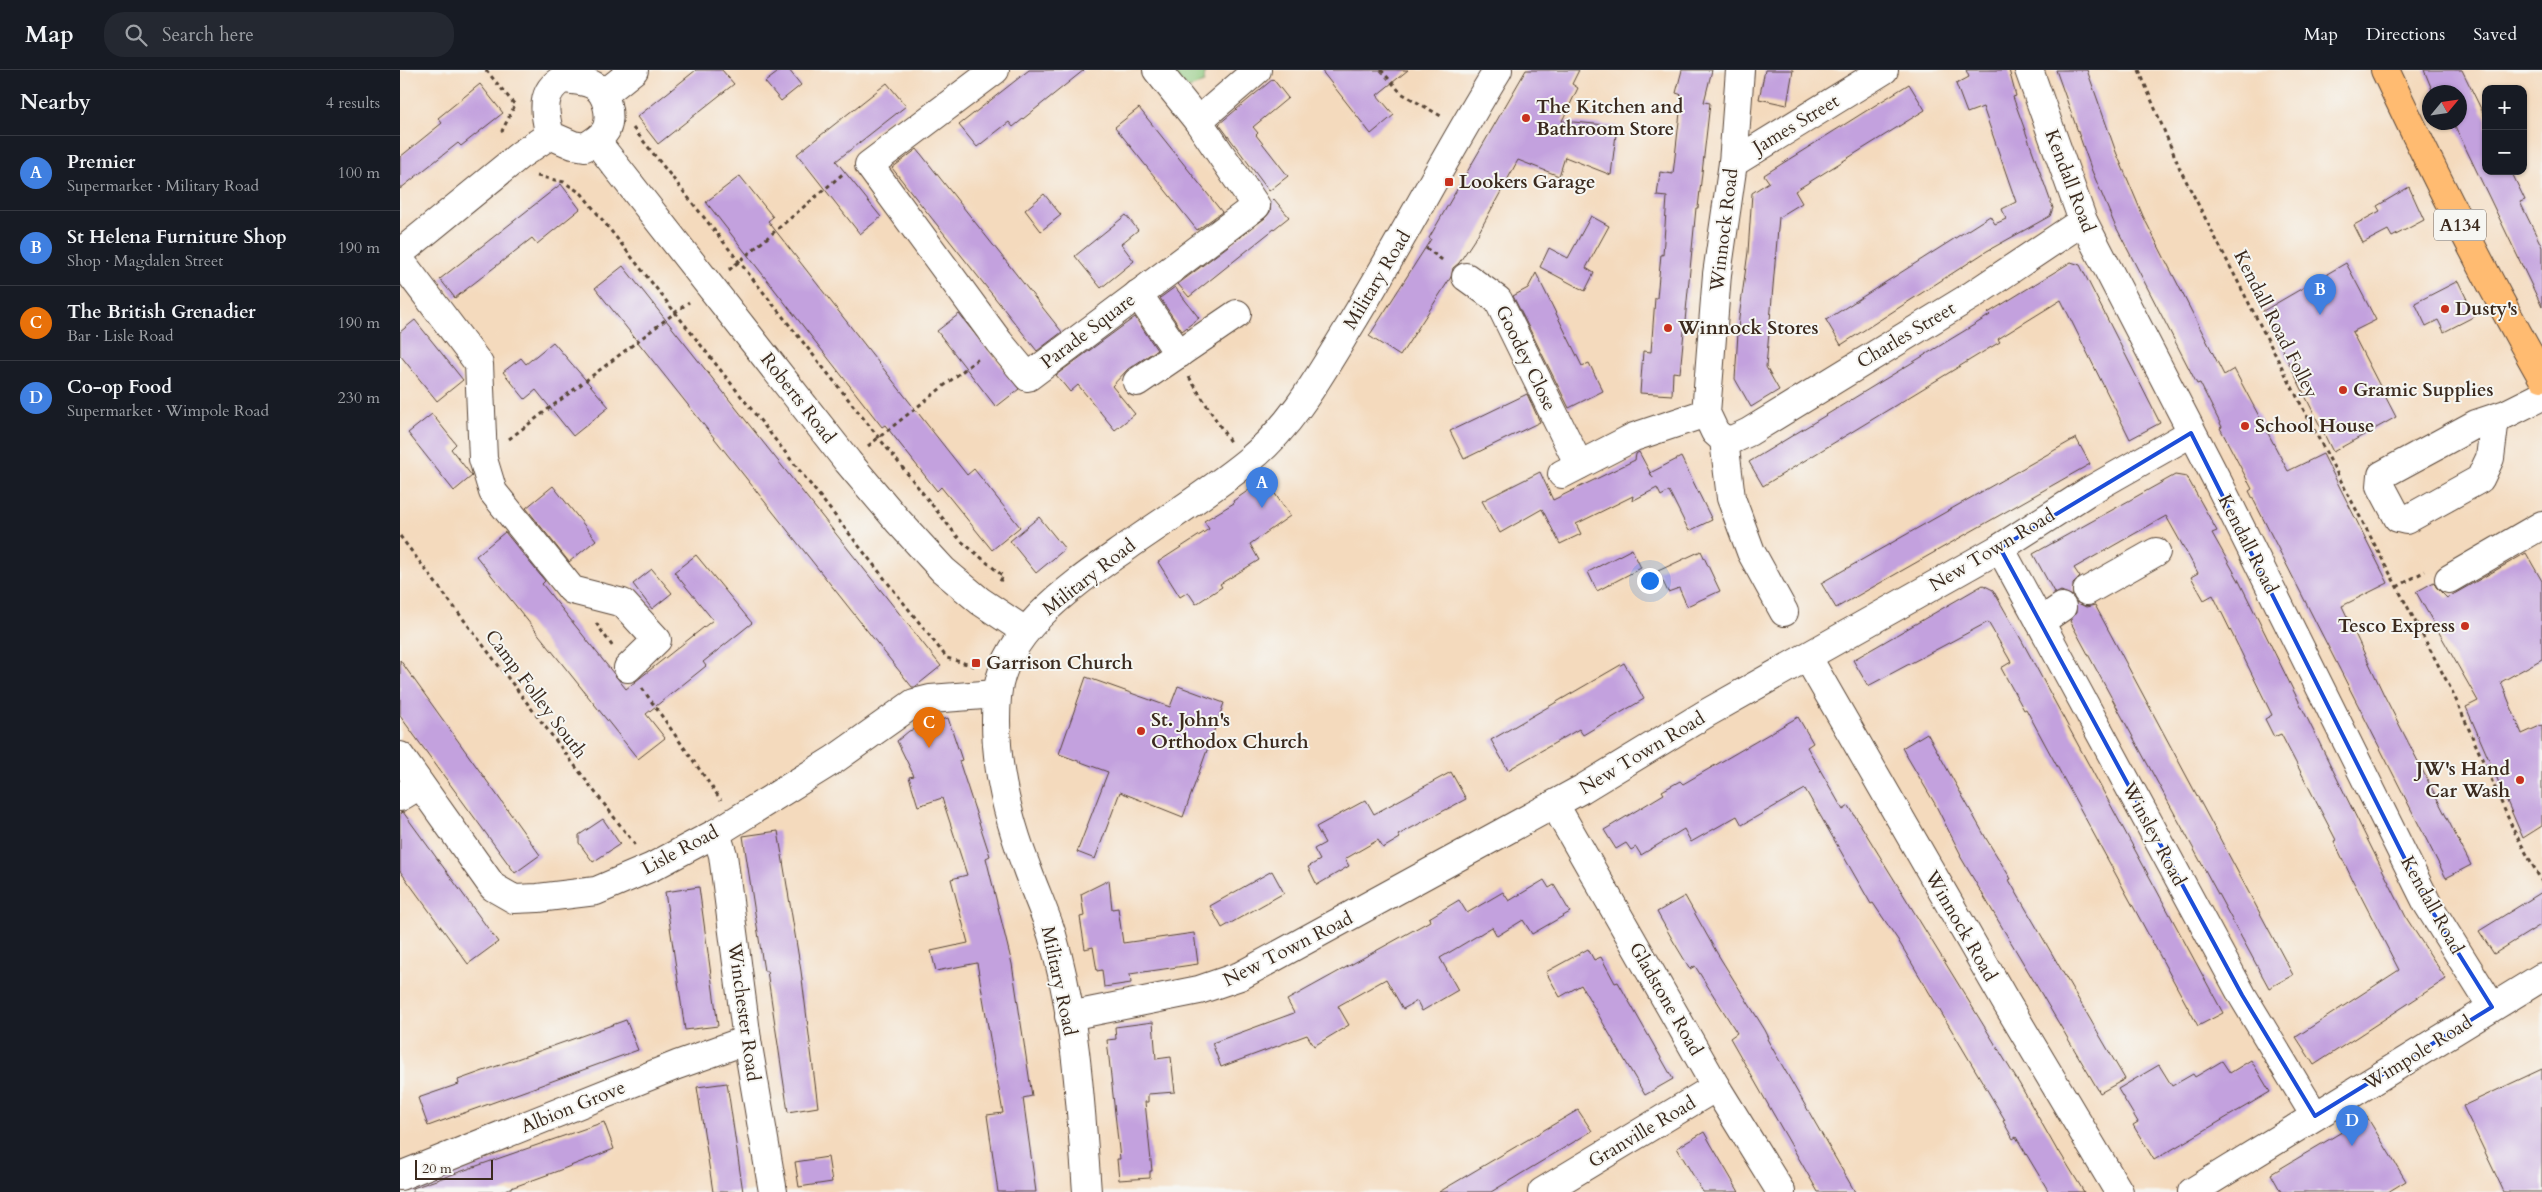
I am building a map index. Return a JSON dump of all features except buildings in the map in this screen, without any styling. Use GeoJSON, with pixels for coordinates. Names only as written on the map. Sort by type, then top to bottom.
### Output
{"type":"FeatureCollection","features":[{"type":"Feature","properties":{"kind":"main road","name":"A134"},"geometry":{"type":"LineString","coordinates":[[2385,70],[2432,170],[2542,377]]}},
{"type":"Feature","properties":{"kind":"street"},"geometry":{"type":"LineString","coordinates":[[604,94],[634,70]]}},
{"type":"Feature","properties":{"kind":"street","name":"Parade Square"},"geometry":{"type":"LineString","coordinates":[[869,165],[999,342],[1028,377],[1256,206],[1198,120],[1156,70]]}},
{"type":"Feature","properties":{"kind":"street"},"geometry":{"type":"LineString","coordinates":[[1198,120],[1257,70]]}},
{"type":"Feature","properties":{"kind":"street","name":"Military Road"},"geometry":{"type":"LineString","coordinates":[[1087,1192],[1082,1118],[1069,1016],[1052,936],[1025,864],[1005,801],[997,746],[999,684],[1025,631],[1040,614],[1074,584],[1244,464],[1279,433],[1318,378],[1405,233],[1498,70]]}},
{"type":"Feature","properties":{"kind":"street","name":"Winnock Road"},"geometry":{"type":"LineString","coordinates":[[1706,413],[1717,274],[1733,163],[1740,70]]}},
{"type":"Feature","properties":{"kind":"street","name":"James Street"},"geometry":{"type":"LineString","coordinates":[[1733,163],[1884,70]]}},
{"type":"Feature","properties":{"kind":"street","name":"Kendall Road"},"geometry":{"type":"LineString","coordinates":[[2028,70],[2083,221],[2427,903],[2492,1007]]}},
{"type":"Feature","properties":{"kind":"street"},"geometry":{"type":"LineString","coordinates":[[869,165],[993,71]]}},
{"type":"Feature","properties":{"kind":"street"},"geometry":{"type":"LineString","coordinates":[[548,77],[577,80],[595,85],[604,94],[608,108],[608,120],[606,130],[596,141],[585,148],[550,135],[545,116],[548,77]]}},
{"type":"Feature","properties":{"kind":"street"},"geometry":{"type":"LineString","coordinates":[[400,253],[520,155],[550,135]]}},
{"type":"Feature","properties":{"kind":"street","name":"Roberts Road"},"geometry":{"type":"LineString","coordinates":[[596,141],[848,462],[898,521],[943,570],[986,605],[1025,631]]}},
{"type":"Feature","properties":{"kind":"street","name":"Charles Street"},"geometry":{"type":"LineString","coordinates":[[1724,440],[1734,439],[1749,432],[1971,296],[2083,221]]}},
{"type":"Feature","properties":{"kind":"street"},"geometry":{"type":"LineString","coordinates":[[400,260],[479,364],[483,459],[493,492],[572,590],[623,603],[657,640],[628,668]]}},
{"type":"Feature","properties":{"kind":"street","name":"Goodey Close"},"geometry":{"type":"LineString","coordinates":[[1466,277],[1498,300],[1570,469],[1634,437],[1706,413]]}},
{"type":"Feature","properties":{"kind":"street"},"geometry":{"type":"LineString","coordinates":[[1138,294],[1177,355]]}},
{"type":"Feature","properties":{"kind":"street"},"geometry":{"type":"LineString","coordinates":[[1137,382],[1237,314]]}},
{"type":"Feature","properties":{"kind":"street"},"geometry":{"type":"LineString","coordinates":[[2495,418],[2542,396]]}},
{"type":"Feature","properties":{"kind":"street"},"geometry":{"type":"LineString","coordinates":[[1706,413],[1715,432],[1724,440],[1731,498],[1751,552],[1784,612]]}},
{"type":"Feature","properties":{"kind":"street","name":"New Town Road"},"geometry":{"type":"LineString","coordinates":[[1069,1016],[1199,990],[1240,976],[1555,805],[1706,713],[1808,658],[1867,621],[2000,548],[2089,492],[2191,433]]}},
{"type":"Feature","properties":{"kind":"street"},"geometry":{"type":"LineString","coordinates":[[2449,579],[2540,529]]}},
{"type":"Feature","properties":{"kind":"street","name":"Winsley Road"},"geometry":{"type":"LineString","coordinates":[[2000,548],[2242,995],[2315,1116]]}},
{"type":"Feature","properties":{"kind":"street"},"geometry":{"type":"LineString","coordinates":[[2087,591],[2156,552]]}},
{"type":"Feature","properties":{"kind":"street"},"geometry":{"type":"LineString","coordinates":[[2040,622],[2062,607]]}},
{"type":"Feature","properties":{"kind":"street","name":"Winnock Road"},"geometry":{"type":"LineString","coordinates":[[1808,658],[2007,1004],[2119,1192]]}},
{"type":"Feature","properties":{"kind":"street","name":"Lisle Road"},"geometry":{"type":"LineString","coordinates":[[400,756],[410,791],[493,887],[514,899],[538,898],[596,891],[652,867],[725,826],[835,759],[914,703],[999,684]]}},
{"type":"Feature","properties":{"kind":"street","name":"Gladstone Road"},"geometry":{"type":"LineString","coordinates":[[1555,805],[1716,1088],[1781,1192]]}},
{"type":"Feature","properties":{"kind":"street","name":"Winchester Road"},"geometry":{"type":"LineString","coordinates":[[725,826],[723,855],[747,1040],[773,1192]]}},
{"type":"Feature","properties":{"kind":"street","name":"Wimpole Road"},"geometry":{"type":"LineString","coordinates":[[2192,1192],[2542,978]]}},
{"type":"Feature","properties":{"kind":"street","name":"Albion Grove"},"geometry":{"type":"LineString","coordinates":[[400,1176],[677,1065],[747,1040]]}},
{"type":"Feature","properties":{"kind":"street","name":"Granville Road"},"geometry":{"type":"LineString","coordinates":[[1542,1192],[1716,1088]]}},
{"type":"Feature","properties":{"kind":"path"},"geometry":{"type":"LineString","coordinates":[[486,70],[514,106],[502,131],[536,176],[564,182],[582,194],[947,658],[999,684]]}},
{"type":"Feature","properties":{"kind":"path"},"geometry":{"type":"LineString","coordinates":[[1381,70],[1401,93],[1464,129]]}},
{"type":"Feature","properties":{"kind":"path","name":"Kendall Road Folley"},"geometry":{"type":"LineString","coordinates":[[2139,70],[2180,169],[2312,426],[2452,691],[2514,831],[2542,882]]}},
{"type":"Feature","properties":{"kind":"path"},"geometry":{"type":"LineString","coordinates":[[630,125],[960,540],[1003,576],[986,605]]}},
{"type":"Feature","properties":{"kind":"path"},"geometry":{"type":"LineString","coordinates":[[710,286],[861,159],[869,165]]}},
{"type":"Feature","properties":{"kind":"path"},"geometry":{"type":"LineString","coordinates":[[1405,233],[1466,277]]}},
{"type":"Feature","properties":{"kind":"path"},"geometry":{"type":"LineString","coordinates":[[483,459],[675,314]]}},
{"type":"Feature","properties":{"kind":"path"},"geometry":{"type":"LineString","coordinates":[[879,437],[999,342]]}},
{"type":"Feature","properties":{"kind":"path"},"geometry":{"type":"LineString","coordinates":[[1177,355],[1244,464]]}},
{"type":"Feature","properties":{"kind":"path","name":"Camp Folley South"},"geometry":{"type":"LineString","coordinates":[[400,536],[586,784],[652,867]]}},
{"type":"Feature","properties":{"kind":"path"},"geometry":{"type":"LineString","coordinates":[[572,590],[628,668],[725,826]]}},
{"type":"Feature","properties":{"kind":"highlighted area"},"geometry":{"type":"Polygon","coordinates":[[[2191,433],[2427,903],[2492,1007],[2315,1116],[2242,995],[2000,548],[2191,433]]]}},
{"type":"Feature","properties":{"kind":"green space"},"geometry":{"type":"Polygon","coordinates":[[[1161,70],[1205,70],[1204,83],[1189,88],[1161,70]]]}},
{"type":"Feature","properties":{"kind":"place","name":"The Kitchen and Bathroom Store"},"geometry":{"type":"Point","coordinates":[1526,118]}},
{"type":"Feature","properties":{"kind":"place","name":"Lookers Garage"},"geometry":{"type":"Point","coordinates":[1449,182]}},
{"type":"Feature","properties":{"kind":"place","name":"Dusty's"},"geometry":{"type":"Point","coordinates":[2445,309]}},
{"type":"Feature","properties":{"kind":"place","name":"St Helena Furniture Shop"},"geometry":{"type":"Point","coordinates":[2320,315]}},
{"type":"Feature","properties":{"kind":"place","name":"Winnock Stores"},"geometry":{"type":"Point","coordinates":[1668,328]}},
{"type":"Feature","properties":{"kind":"place","name":"Gramic Supplies"},"geometry":{"type":"Point","coordinates":[2343,390]}},
{"type":"Feature","properties":{"kind":"place","name":"School House"},"geometry":{"type":"Point","coordinates":[2245,426]}},
{"type":"Feature","properties":{"kind":"place","name":"Premier"},"geometry":{"type":"Point","coordinates":[1262,508]}},
{"type":"Feature","properties":{"kind":"place","name":"Tesco Express"},"geometry":{"type":"Point","coordinates":[2465,626]}},
{"type":"Feature","properties":{"kind":"place","name":"Garrison Church"},"geometry":{"type":"Point","coordinates":[976,663]}},
{"type":"Feature","properties":{"kind":"place","name":"St. John's Orthodox Church"},"geometry":{"type":"Point","coordinates":[1141,731]}},
{"type":"Feature","properties":{"kind":"place","name":"The British Grenadier"},"geometry":{"type":"Point","coordinates":[929,748]}},
{"type":"Feature","properties":{"kind":"place","name":"JW's Hand Car Wash"},"geometry":{"type":"Point","coordinates":[2520,780]}},
{"type":"Feature","properties":{"kind":"place","name":"Co-op Food"},"geometry":{"type":"Point","coordinates":[2352,1146]}}]}
